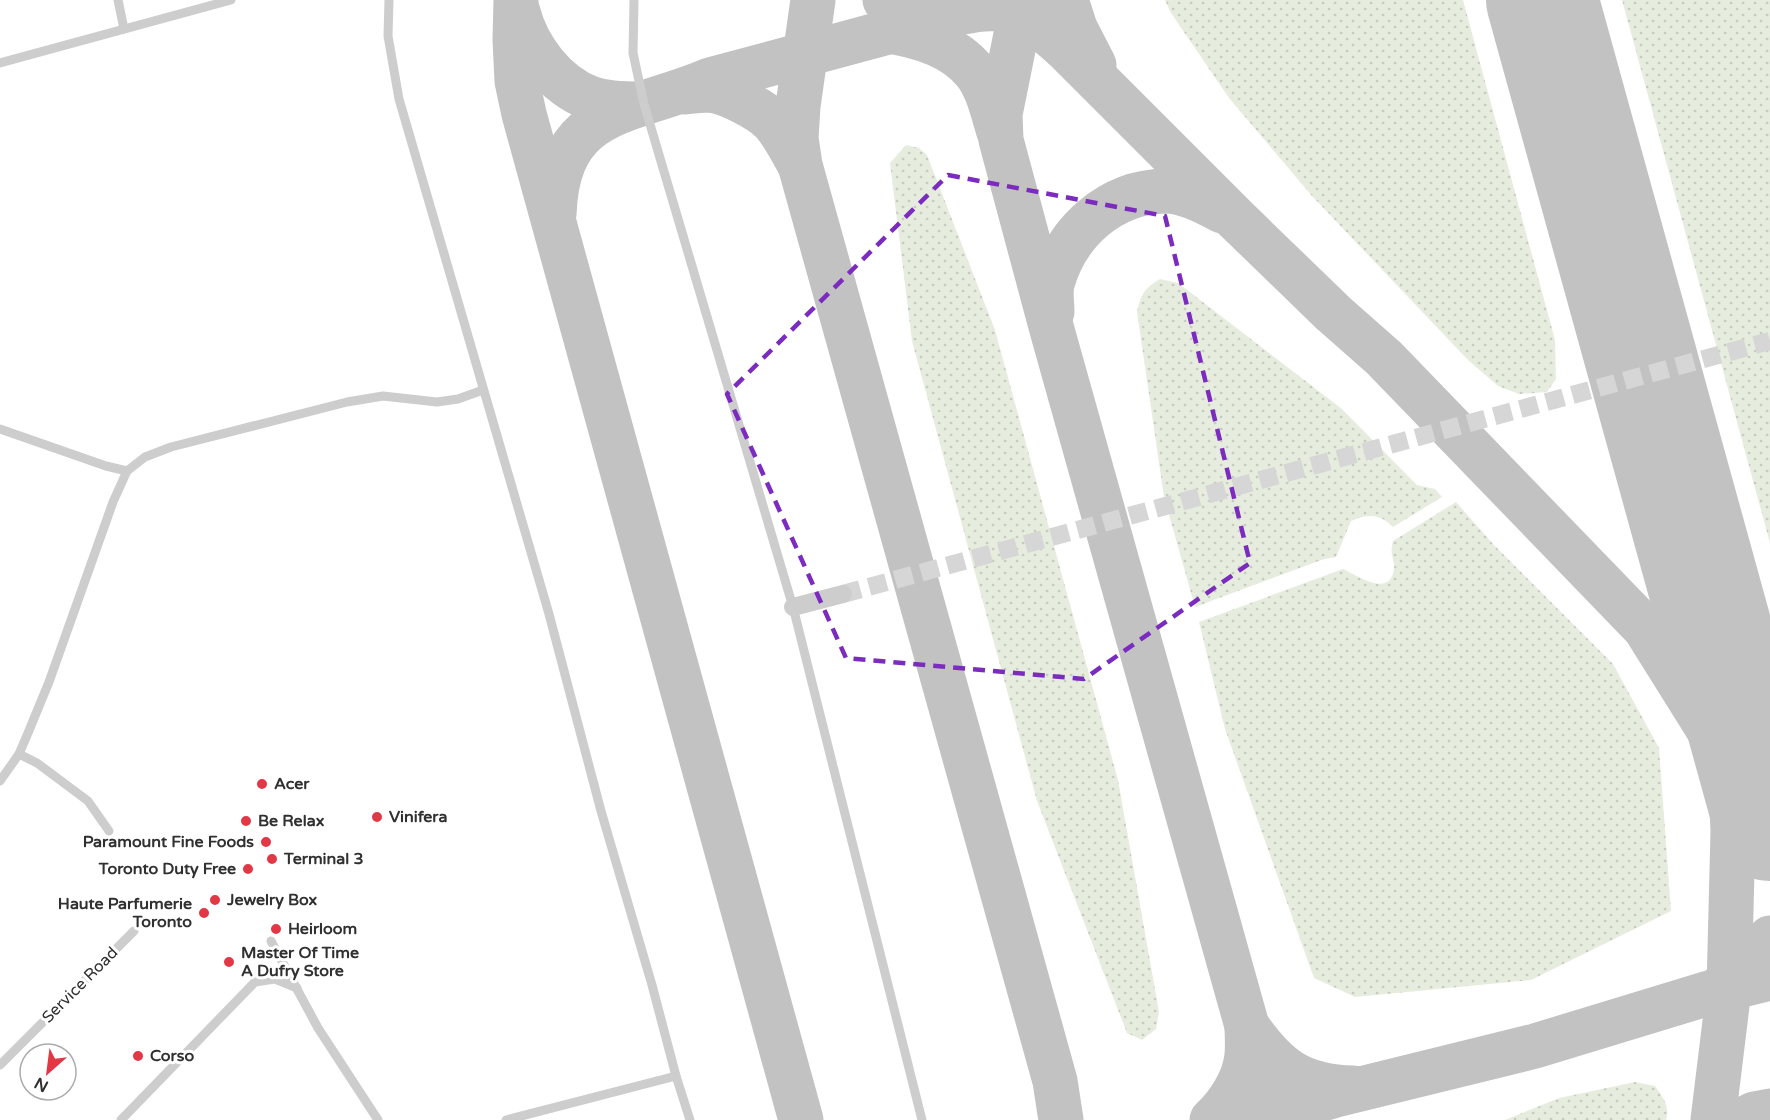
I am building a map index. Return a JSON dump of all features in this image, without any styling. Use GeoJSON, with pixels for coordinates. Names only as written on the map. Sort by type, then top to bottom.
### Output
{"type":"FeatureCollection","features":[{"type":"Feature","properties":{"kind":"street"},"geometry":{"type":"LineString","coordinates":[[793,607],[843,594]]}},
{"type":"Feature","properties":{"kind":"lane"},"geometry":{"type":"LineString","coordinates":[[118,0],[124,29]]}},
{"type":"Feature","properties":{"kind":"lane"},"geometry":{"type":"LineString","coordinates":[[0,63],[231,0]]}},
{"type":"Feature","properties":{"kind":"lane"},"geometry":{"type":"LineString","coordinates":[[389,0],[388,36],[399,99],[549,614],[601,811],[690,1120]]}},
{"type":"Feature","properties":{"kind":"lane"},"geometry":{"type":"LineString","coordinates":[[634,0],[633,52],[644,104],[793,607],[922,1120]]}},
{"type":"Feature","properties":{"kind":"lane"},"geometry":{"type":"LineString","coordinates":[[0,781],[19,754],[49,682],[113,502],[127,471],[145,457],[171,447],[347,402],[383,396],[437,402],[458,399],[483,390]]}},
{"type":"Feature","properties":{"kind":"lane"},"geometry":{"type":"LineString","coordinates":[[0,429],[106,466],[127,471]]}},
{"type":"Feature","properties":{"kind":"lane"},"geometry":{"type":"LineString","coordinates":[[19,754],[38,763],[88,801],[109,831]]}},
{"type":"Feature","properties":{"kind":"lane","name":"Service Road"},"geometry":{"type":"LineString","coordinates":[[0,1065],[134,932]]}},
{"type":"Feature","properties":{"kind":"lane"},"geometry":{"type":"LineString","coordinates":[[271,941],[318,1028],[378,1120]]}},
{"type":"Feature","properties":{"kind":"lane"},"geometry":{"type":"LineString","coordinates":[[121,1120],[255,982],[275,979],[297,988]]}},
{"type":"Feature","properties":{"kind":"lane"},"geometry":{"type":"LineString","coordinates":[[506,1120],[676,1076]]}},
{"type":"Feature","properties":{"kind":"highlighted area"},"geometry":{"type":"Polygon","coordinates":[[[948,175],[1165,216],[1250,563],[1084,679],[846,658],[727,394],[948,175]]]}},
{"type":"Feature","properties":{"kind":"green space"},"geometry":{"type":"Polygon","coordinates":[[[1165,0],[1463,0],[1555,340],[1556,379],[1547,392],[1519,394],[1498,386],[1468,360],[1312,196],[1229,98],[1171,13],[1165,0]]]}},
{"type":"Feature","properties":{"kind":"green space"},"geometry":{"type":"Polygon","coordinates":[[[1622,0],[1770,0],[1770,543],[1622,0]]]}},
{"type":"Feature","properties":{"kind":"green space"},"geometry":{"type":"Polygon","coordinates":[[[906,145],[919,148],[927,155],[995,330],[1118,780],[1159,1012],[1156,1029],[1142,1040],[1127,1033],[1037,801],[912,341],[890,163],[906,145]]]}},
{"type":"Feature","properties":{"kind":"green space"},"geometry":{"type":"Polygon","coordinates":[[[1160,279],[1178,283],[1342,409],[1417,485],[1435,489],[1442,497],[1393,527],[1383,519],[1373,516],[1351,521],[1336,557],[1324,559],[1195,607],[1164,497],[1137,312],[1144,292],[1160,279]]]}},
{"type":"Feature","properties":{"kind":"green space"},"geometry":{"type":"Polygon","coordinates":[[[1456,502],[1494,545],[1613,664],[1659,748],[1671,911],[1531,980],[1355,997],[1314,978],[1225,729],[1199,622],[1343,569],[1364,580],[1380,584],[1386,582],[1391,578],[1394,569],[1393,541],[1456,502]]]}},
{"type":"Feature","properties":{"kind":"green space"},"geometry":{"type":"Polygon","coordinates":[[[1635,1082],[1655,1086],[1666,1106],[1666,1120],[1505,1120],[1559,1098],[1635,1082]]]}},
{"type":"Feature","properties":{"kind":"taxiway"},"geometry":{"type":"LineString","coordinates":[[516,0],[517,81],[524,114],[801,1120]]}},
{"type":"Feature","properties":{"kind":"taxiway"},"geometry":{"type":"LineString","coordinates":[[813,0],[798,106],[796,138],[800,165],[1055,1081],[1061,1120]]}},
{"type":"Feature","properties":{"kind":"taxiway"},"geometry":{"type":"LineString","coordinates":[[885,0],[924,16],[942,16],[988,9],[1008,11],[1036,24],[1068,51],[1237,220],[1333,313],[1384,358],[1645,628],[1730,764],[1770,842]]}},
{"type":"Feature","properties":{"kind":"taxiway"},"geometry":{"type":"LineString","coordinates":[[1023,0],[1000,114],[1001,140],[1247,1026],[1269,1120]]}},
{"type":"Feature","properties":{"kind":"taxiway"},"geometry":{"type":"LineString","coordinates":[[1066,0],[1075,28],[1094,65]]}},
{"type":"Feature","properties":{"kind":"taxiway"},"geometry":{"type":"LineString","coordinates":[[518,12],[528,39],[536,52],[544,64],[565,84],[596,100],[641,104]]}},
{"type":"Feature","properties":{"kind":"taxiway"},"geometry":{"type":"LineString","coordinates":[[554,214],[559,179],[569,152],[584,133],[604,119],[710,80],[940,18]]}},
{"type":"Feature","properties":{"kind":"taxiway"},"geometry":{"type":"LineString","coordinates":[[889,31],[936,44],[957,55],[966,63],[980,78],[999,132]]}},
{"type":"Feature","properties":{"kind":"taxiway"},"geometry":{"type":"LineString","coordinates":[[685,92],[716,91],[742,101],[759,111],[776,126],[800,165]]}},
{"type":"Feature","properties":{"kind":"taxiway"},"geometry":{"type":"LineString","coordinates":[[1052,312],[1052,284],[1068,248],[1079,232],[1109,207],[1145,193],[1173,191],[1188,195],[1222,211]]}},
{"type":"Feature","properties":{"kind":"taxiway"},"geometry":{"type":"LineString","coordinates":[[1649,387],[1716,668],[1730,764],[1733,831],[1729,989],[1713,1120]]}},
{"type":"Feature","properties":{"kind":"taxiway"},"geometry":{"type":"LineString","coordinates":[[1721,987],[1758,959],[1770,938]]}},
{"type":"Feature","properties":{"kind":"taxiway"},"geometry":{"type":"LineString","coordinates":[[1251,1120],[1336,1095],[1535,1046],[1709,993],[1770,978]]}},
{"type":"Feature","properties":{"kind":"taxiway"},"geometry":{"type":"LineString","coordinates":[[1212,1120],[1230,1099],[1240,1082],[1246,1064],[1247,1026],[1268,1053],[1291,1072],[1318,1084],[1353,1088]]}},
{"type":"Feature","properties":{"kind":"taxiway"},"geometry":{"type":"LineString","coordinates":[[1742,1120],[1754,1114],[1770,1111]]}},
{"type":"Feature","properties":{"kind":"runway"},"geometry":{"type":"LineString","coordinates":[[1542,0],[1770,825]]}},
{"type":"Feature","properties":{"kind":"tunnel"},"geometry":{"type":"LineString","coordinates":[[843,594],[1770,341]]}},
{"type":"Feature","properties":{"kind":"place","name":"Acer"},"geometry":{"type":"Point","coordinates":[262,784]}},
{"type":"Feature","properties":{"kind":"place","name":"Vinifera"},"geometry":{"type":"Point","coordinates":[377,817]}},
{"type":"Feature","properties":{"kind":"place","name":"Be Relax"},"geometry":{"type":"Point","coordinates":[246,821]}},
{"type":"Feature","properties":{"kind":"place","name":"Paramount Fine Foods"},"geometry":{"type":"Point","coordinates":[266,842]}},
{"type":"Feature","properties":{"kind":"place","name":"Terminal 3"},"geometry":{"type":"Point","coordinates":[272,859]}},
{"type":"Feature","properties":{"kind":"place","name":"Toronto Duty Free"},"geometry":{"type":"Point","coordinates":[248,869]}},
{"type":"Feature","properties":{"kind":"place","name":"Jewelry Box"},"geometry":{"type":"Point","coordinates":[215,900]}},
{"type":"Feature","properties":{"kind":"place","name":"Haute Parfumerie Toronto"},"geometry":{"type":"Point","coordinates":[204,913]}},
{"type":"Feature","properties":{"kind":"place","name":"Heirloom"},"geometry":{"type":"Point","coordinates":[276,929]}},
{"type":"Feature","properties":{"kind":"place","name":"Master Of Time A Dufry Store"},"geometry":{"type":"Point","coordinates":[229,962]}},
{"type":"Feature","properties":{"kind":"place","name":"Corso"},"geometry":{"type":"Point","coordinates":[138,1056]}}]}
